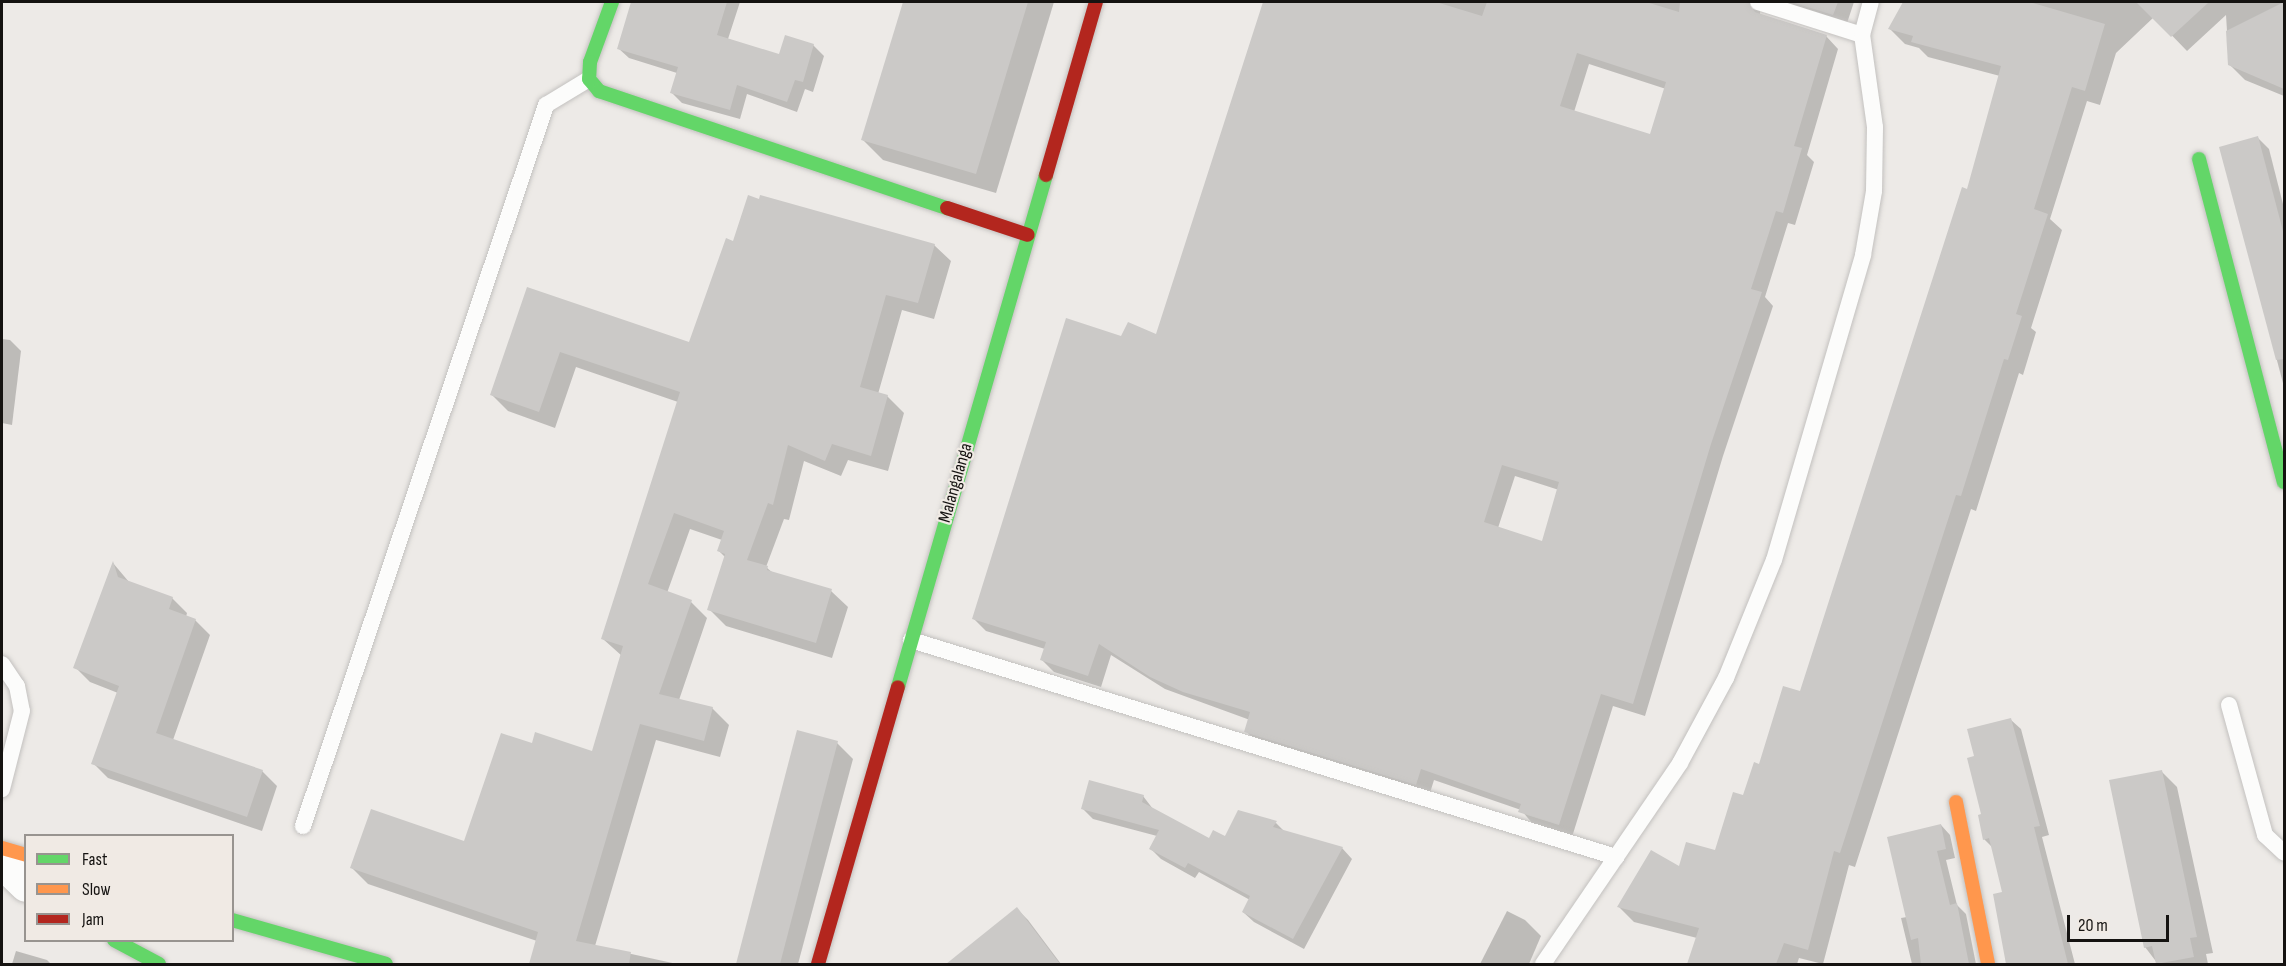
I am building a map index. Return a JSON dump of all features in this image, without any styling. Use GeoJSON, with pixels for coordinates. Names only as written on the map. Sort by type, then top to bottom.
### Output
{"type":"FeatureCollection","features":[{"type":"Feature","properties":{"kind":"street"},"geometry":{"type":"LineString","coordinates":[[612,2],[590,62],[589,79],[599,91],[1028,235]]}},
{"type":"Feature","properties":{"kind":"street","name":"Malangalanga"},"geometry":{"type":"LineString","coordinates":[[818,964],[1096,2]]}},
{"type":"Feature","properties":{"kind":"street"},"geometry":{"type":"LineString","coordinates":[[2199,159],[2284,482]]}},
{"type":"Feature","properties":{"kind":"street"},"geometry":{"type":"LineString","coordinates":[[1956,802],[1988,964]]}},
{"type":"Feature","properties":{"kind":"street"},"geometry":{"type":"LineString","coordinates":[[2,848],[24,854]]}},
{"type":"Feature","properties":{"kind":"street"},"geometry":{"type":"LineString","coordinates":[[2,862],[24,883]]}},
{"type":"Feature","properties":{"kind":"street"},"geometry":{"type":"LineString","coordinates":[[234,921],[386,964]]}},
{"type":"Feature","properties":{"kind":"street"},"geometry":{"type":"LineString","coordinates":[[118,942],[159,964]]}},
{"type":"Feature","properties":{"kind":"lane"},"geometry":{"type":"LineString","coordinates":[[1758,2],[1862,34]]}},
{"type":"Feature","properties":{"kind":"lane"},"geometry":{"type":"LineString","coordinates":[[1543,964],[1680,763],[1726,678],[1774,560],[1814,431],[1863,255],[1874,191],[1875,127],[1862,34],[1872,2]]}},
{"type":"Feature","properties":{"kind":"lane"},"geometry":{"type":"LineString","coordinates":[[303,826],[546,105],[589,79]]}},
{"type":"Feature","properties":{"kind":"lane"},"geometry":{"type":"LineString","coordinates":[[910,640],[1616,857]]}},
{"type":"Feature","properties":{"kind":"lane"},"geometry":{"type":"LineString","coordinates":[[2,664],[17,686],[22,711],[2,789]]}},
{"type":"Feature","properties":{"kind":"lane"},"geometry":{"type":"LineString","coordinates":[[2229,705],[2265,835],[2284,853]]}},
{"type":"Feature","properties":{"kind":"building"},"geometry":{"type":"Polygon","coordinates":[[[631,2],[727,2],[717,35],[779,54],[785,35],[814,44],[803,82],[795,80],[787,102],[737,85],[730,110],[670,93],[678,67],[617,49],[631,2]]]}},
{"type":"Feature","properties":{"kind":"building"},"geometry":{"type":"Polygon","coordinates":[[[903,2],[1028,2],[976,174],[861,140],[903,2]]]}},
{"type":"Feature","properties":{"kind":"building"},"geometry":{"type":"Polygon","coordinates":[[[1263,2],[1436,2],[1482,16],[1487,2],[1646,2],[1679,12],[1680,2],[1748,2],[1755,12],[1827,35],[1794,146],[1802,148],[1783,213],[1776,211],[1751,289],[1762,292],[1711,444],[1633,704],[1601,694],[1559,825],[1518,812],[1521,804],[1421,769],[1416,785],[1244,732],[1250,712],[1183,692],[1150,677],[1099,644],[1088,676],[1040,660],[1046,642],[972,619],[1066,318],[1121,336],[1128,322],[1156,334],[1263,2]],[[1577,53],[1560,106],[1650,134],[1666,82],[1577,53]],[[1502,465],[1484,522],[1542,541],[1559,482],[1502,465]]]}},
{"type":"Feature","properties":{"kind":"building"},"geometry":{"type":"Polygon","coordinates":[[[1791,2],[1838,2],[1833,15],[1791,2]]]}},
{"type":"Feature","properties":{"kind":"building"},"geometry":{"type":"Polygon","coordinates":[[[1903,2],[2029,2],[2105,24],[2085,91],[2072,87],[2034,209],[2048,214],[2016,314],[2022,316],[2008,360],[2004,359],[1961,496],[1956,495],[1840,853],[1834,851],[1808,950],[1784,943],[1776,964],[1687,964],[1699,928],[1617,907],[1651,850],[1679,866],[1686,842],[1715,850],[1733,792],[1743,795],[1754,762],[1759,764],[1783,686],[1800,691],[1962,187],[1967,189],[2001,66],[1911,42],[1913,36],[1888,29],[1903,2]]]}},
{"type":"Feature","properties":{"kind":"building"},"geometry":{"type":"Polygon","coordinates":[[[2136,2],[2209,2],[2171,37],[2136,2]]]}},
{"type":"Feature","properties":{"kind":"building"},"geometry":{"type":"Polygon","coordinates":[[[2284,2],[2284,89],[2228,65],[2226,31],[2284,2]]]}},
{"type":"Feature","properties":{"kind":"building"},"geometry":{"type":"Polygon","coordinates":[[[2258,136],[2284,235],[2284,359],[2276,360],[2219,147],[2258,136]]]}},
{"type":"Feature","properties":{"kind":"building"},"geometry":{"type":"Polygon","coordinates":[[[748,195],[759,199],[760,195],[935,244],[918,303],[886,295],[860,387],[888,395],[871,456],[832,444],[825,461],[788,445],[773,505],[768,503],[747,560],[768,566],[767,570],[832,589],[816,643],[707,610],[725,554],[717,551],[724,531],[674,513],[648,584],[692,600],[659,694],[713,707],[704,741],[640,724],[576,941],[631,952],[629,964],[529,964],[538,932],[350,868],[371,809],[464,841],[501,733],[532,743],[535,732],[592,751],[623,646],[601,639],[680,392],[560,352],[539,412],[490,395],[527,287],[689,342],[726,238],[733,241],[748,195]]]}},
{"type":"Feature","properties":{"kind":"building"},"geometry":{"type":"Polygon","coordinates":[[[113,561],[118,577],[173,597],[169,609],[196,619],[156,733],[263,770],[247,817],[91,764],[119,686],[73,668],[113,561]]]}},
{"type":"Feature","properties":{"kind":"building"},"geometry":{"type":"Polygon","coordinates":[[[2011,718],[2040,826],[2034,827],[2068,964],[2006,964],[1993,894],[2002,892],[1989,838],[1983,840],[1978,815],[1981,814],[1967,758],[1974,756],[1967,729],[2011,718]]]}},
{"type":"Feature","properties":{"kind":"building"},"geometry":{"type":"Polygon","coordinates":[[[797,730],[838,741],[780,964],[736,964],[797,730]]]}},
{"type":"Feature","properties":{"kind":"building"},"geometry":{"type":"Polygon","coordinates":[[[2162,770],[2197,937],[2190,938],[2194,957],[2156,964],[2152,946],[2144,948],[2109,780],[2162,770]]]}},
{"type":"Feature","properties":{"kind":"building"},"geometry":{"type":"Polygon","coordinates":[[[1089,780],[1144,795],[1142,802],[1209,838],[1213,830],[1225,836],[1238,810],[1277,821],[1273,827],[1343,847],[1293,939],[1242,912],[1250,896],[1188,863],[1185,868],[1149,849],[1159,830],[1081,809],[1089,780]]]}},
{"type":"Feature","properties":{"kind":"building"},"geometry":{"type":"Polygon","coordinates":[[[1941,824],[1946,849],[1937,851],[1950,905],[1957,903],[1969,964],[1921,964],[1918,938],[1911,940],[1887,837],[1941,824]]]}},
{"type":"Feature","properties":{"kind":"building"},"geometry":{"type":"Polygon","coordinates":[[[1017,907],[1060,964],[946,964],[1017,907]]]}},
{"type":"Feature","properties":{"kind":"traffic: fast"},"geometry":{"type":"LineString","coordinates":[[612,2],[590,62],[589,79],[599,91],[947,208]]}},
{"type":"Feature","properties":{"kind":"traffic: fast"},"geometry":{"type":"LineString","coordinates":[[2199,159],[2284,482]]}},
{"type":"Feature","properties":{"kind":"traffic: fast"},"geometry":{"type":"LineString","coordinates":[[898,687],[1046,175]]}},
{"type":"Feature","properties":{"kind":"traffic: fast"},"geometry":{"type":"LineString","coordinates":[[234,921],[386,964]]}},
{"type":"Feature","properties":{"kind":"traffic: fast"},"geometry":{"type":"LineString","coordinates":[[118,942],[159,964]]}},
{"type":"Feature","properties":{"kind":"traffic: slow"},"geometry":{"type":"LineString","coordinates":[[1956,802],[1988,964]]}},
{"type":"Feature","properties":{"kind":"traffic: slow"},"geometry":{"type":"LineString","coordinates":[[2,848],[24,854]]}},
{"type":"Feature","properties":{"kind":"traffic: jam"},"geometry":{"type":"LineString","coordinates":[[1046,175],[1096,2]]}},
{"type":"Feature","properties":{"kind":"traffic: jam"},"geometry":{"type":"LineString","coordinates":[[947,208],[1028,235]]}},
{"type":"Feature","properties":{"kind":"traffic: jam"},"geometry":{"type":"LineString","coordinates":[[818,964],[898,687]]}}]}
